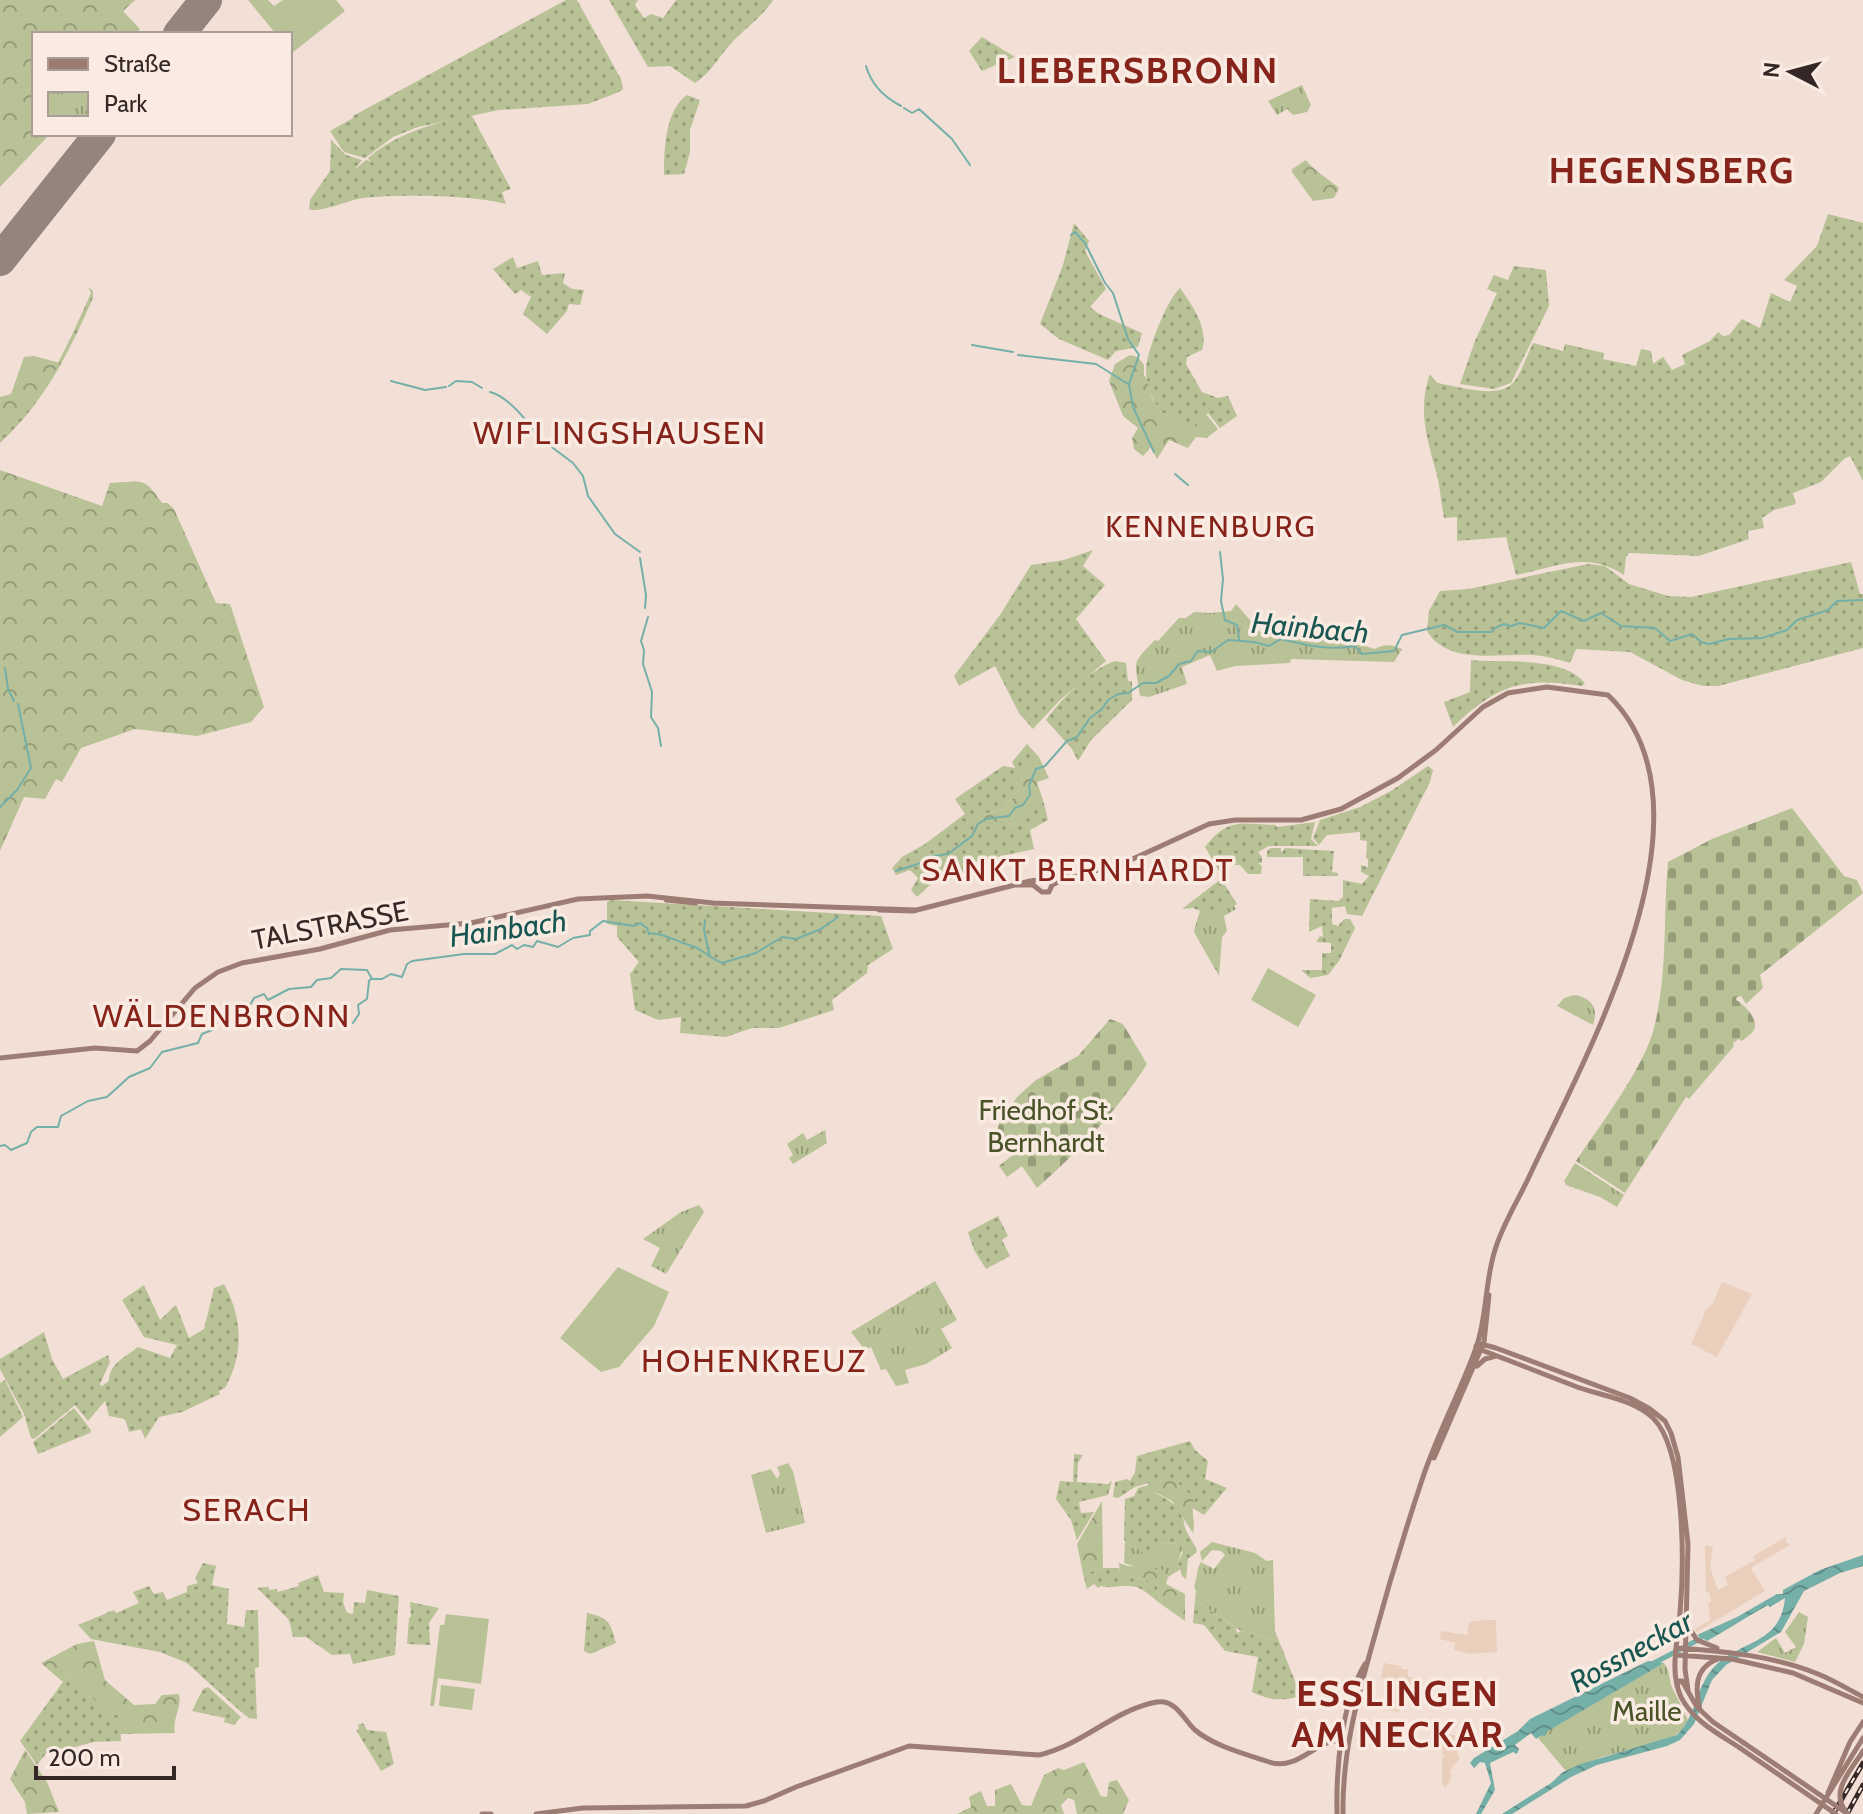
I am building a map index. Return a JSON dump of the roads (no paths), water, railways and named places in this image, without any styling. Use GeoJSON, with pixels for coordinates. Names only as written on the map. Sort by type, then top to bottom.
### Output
{"type":"FeatureCollection","features":[{"type":"Feature","properties":{"kind":"main road"},"geometry":{"type":"LineString","coordinates":[[1040,889],[1059,876],[1073,876],[1133,860],[1209,824],[1241,820],[1301,820],[1349,806],[1403,775],[1483,707],[1508,693],[1547,687],[1608,695],[1628,720],[1643,752],[1653,785],[1655,812],[1639,913],[1623,968],[1496,1247],[1480,1347],[1473,1371],[1420,1488]]}},
{"type":"Feature","properties":{"kind":"main road"},"geometry":{"type":"LineString","coordinates":[[1017,885],[1033,885],[1049,892],[1048,882]]}},
{"type":"Feature","properties":{"kind":"main road","name":"TALSTRASSE"},"geometry":{"type":"LineString","coordinates":[[0,1058],[95,1048],[138,1050],[157,1033],[195,988],[211,976],[238,964],[320,949],[395,929],[460,925],[569,900],[609,897],[652,896],[713,903],[918,909],[1017,885],[1048,882]]}},
{"type":"Feature","properties":{"kind":"main road"},"geometry":{"type":"LineString","coordinates":[[1340,1814],[1339,1756],[1359,1674],[1367,1660],[1420,1488],[1486,1334],[1489,1287]]}},
{"type":"Feature","properties":{"kind":"main road"},"geometry":{"type":"LineString","coordinates":[[1486,1334],[1496,1348]]}},
{"type":"Feature","properties":{"kind":"main road"},"geometry":{"type":"LineString","coordinates":[[1480,1347],[1496,1348],[1636,1401],[1659,1415],[1671,1433],[1680,1474],[1688,1544],[1688,1690]]}},
{"type":"Feature","properties":{"kind":"main road"},"geometry":{"type":"LineString","coordinates":[[1480,1347],[1628,1404],[1644,1412],[1662,1430],[1676,1484],[1681,1537],[1677,1686],[1698,1719],[1742,1746],[1836,1814]]}},
{"type":"Feature","properties":{"kind":"main road"},"geometry":{"type":"LineString","coordinates":[[1473,1371],[1482,1361],[1497,1356]]}},
{"type":"Feature","properties":{"kind":"main road"},"geometry":{"type":"LineString","coordinates":[[1662,1430],[1671,1433]]}},
{"type":"Feature","properties":{"kind":"main road"},"geometry":{"type":"LineString","coordinates":[[1668,1444],[1671,1433]]}},
{"type":"Feature","properties":{"kind":"main road"},"geometry":{"type":"LineString","coordinates":[[1687,1622],[1694,1637],[1736,1660],[1824,1681]]}},
{"type":"Feature","properties":{"kind":"main road"},"geometry":{"type":"LineString","coordinates":[[1677,1652],[1744,1655],[1800,1668],[1862,1700]]}},
{"type":"Feature","properties":{"kind":"main road"},"geometry":{"type":"LineString","coordinates":[[1696,1701],[1700,1672],[1712,1661],[1726,1655]]}},
{"type":"Feature","properties":{"kind":"main road"},"geometry":{"type":"LineString","coordinates":[[1677,1686],[1681,1681],[1707,1722]]}},
{"type":"Feature","properties":{"kind":"main road"},"geometry":{"type":"LineString","coordinates":[[536,1814],[583,1808],[746,1806],[905,1747],[1029,1756],[1054,1752],[1116,1719],[1157,1702],[1172,1705],[1205,1737],[1274,1764],[1296,1762],[1324,1745],[1343,1743]]}},
{"type":"Feature","properties":{"kind":"main road"},"geometry":{"type":"LineString","coordinates":[[1826,1797],[1845,1750],[1862,1722]]}},
{"type":"Feature","properties":{"kind":"main road"},"geometry":{"type":"LineString","coordinates":[[1816,1814],[1863,1738]]}},
{"type":"Feature","properties":{"kind":"main road"},"geometry":{"type":"LineString","coordinates":[[1340,1814],[1343,1743]]}},
{"type":"Feature","properties":{"kind":"main road"},"geometry":{"type":"LineString","coordinates":[[1324,1745],[1335,1750],[1339,1756]]}},
{"type":"Feature","properties":{"kind":"main road"},"geometry":{"type":"LineString","coordinates":[[1742,1746],[1848,1814]]}},
{"type":"Feature","properties":{"kind":"main road"},"geometry":{"type":"LineString","coordinates":[[1848,1814],[1839,1801],[1839,1793],[1863,1751]]}},
{"type":"Feature","properties":{"kind":"main road"},"geometry":{"type":"LineString","coordinates":[[482,1814],[491,1814]]}},
{"type":"Feature","properties":{"kind":"water"},"geometry":{"type":"Polygon","coordinates":[[[1863,1555],[1863,1566],[1840,1573],[1804,1591],[1781,1632],[1726,1665],[1712,1680],[1694,1724],[1680,1740],[1597,1765],[1571,1777],[1512,1814],[1502,1814],[1563,1772],[1677,1735],[1689,1719],[1710,1672],[1727,1656],[1769,1632],[1782,1613],[1785,1598],[1707,1641],[1697,1635],[1777,1594],[1783,1594],[1783,1590],[1820,1570],[1863,1555]]]}},
{"type":"Feature","properties":{"kind":"water"},"geometry":{"type":"Polygon","coordinates":[[[1648,1661],[1664,1663],[1546,1732],[1545,1737],[1542,1735],[1536,1739],[1531,1733],[1515,1745],[1519,1749],[1517,1754],[1513,1752],[1490,1763],[1495,1790],[1481,1814],[1476,1814],[1491,1783],[1485,1763],[1480,1762],[1474,1768],[1470,1763],[1474,1758],[1518,1731],[1530,1719],[1648,1661]]]}},
{"type":"Feature","properties":{"kind":"waterway"},"geometry":{"type":"LineString","coordinates":[[866,66],[879,89],[901,106]]}},
{"type":"Feature","properties":{"kind":"waterway"},"geometry":{"type":"LineString","coordinates":[[904,108],[912,113],[919,109],[952,139],[970,165]]}},
{"type":"Feature","properties":{"kind":"waterway"},"geometry":{"type":"LineString","coordinates":[[1071,235],[1075,232],[1085,243],[1113,293],[1128,339],[1139,355],[1129,384],[1133,407],[1154,452]]}},
{"type":"Feature","properties":{"kind":"waterway"},"geometry":{"type":"LineString","coordinates":[[972,345],[1013,352]]}},
{"type":"Feature","properties":{"kind":"waterway"},"geometry":{"type":"LineString","coordinates":[[1018,355],[1096,364],[1128,384]]}},
{"type":"Feature","properties":{"kind":"waterway"},"geometry":{"type":"LineString","coordinates":[[391,381],[425,390],[446,387]]}},
{"type":"Feature","properties":{"kind":"waterway"},"geometry":{"type":"LineString","coordinates":[[449,386],[456,381],[472,382],[482,388]]}},
{"type":"Feature","properties":{"kind":"waterway"},"geometry":{"type":"LineString","coordinates":[[490,392],[509,403],[536,434]]}},
{"type":"Feature","properties":{"kind":"waterway"},"geometry":{"type":"LineString","coordinates":[[541,439],[573,463],[583,476],[588,496],[615,534],[640,552]]}},
{"type":"Feature","properties":{"kind":"waterway"},"geometry":{"type":"LineString","coordinates":[[1175,474],[1188,485]]}},
{"type":"Feature","properties":{"kind":"waterway"},"geometry":{"type":"LineString","coordinates":[[1220,552],[1223,579],[1221,601],[1225,620],[1237,625],[1239,639]]}},
{"type":"Feature","properties":{"kind":"waterway"},"geometry":{"type":"LineString","coordinates":[[640,558],[645,608]]}},
{"type":"Feature","properties":{"kind":"waterway","name":"Hainbach"},"geometry":{"type":"LineString","coordinates":[[896,871],[921,863],[927,857],[948,854],[972,836],[978,824],[986,819],[1009,816],[1030,795],[1029,785],[1036,769],[1045,766],[1067,741],[1077,737],[1108,700],[1128,693],[1143,683],[1156,683],[1169,676],[1179,664],[1191,661],[1198,651],[1211,652],[1228,640],[1269,646],[1281,639],[1327,648],[1355,646],[1362,654],[1394,651],[1402,635],[1444,625],[1458,632],[1492,632],[1504,624],[1511,626],[1520,623],[1544,628],[1561,611],[1584,621],[1601,613],[1621,626],[1655,628],[1670,641],[1692,634],[1709,644],[1729,639],[1762,638],[1787,630],[1797,620],[1828,610],[1837,601],[1863,600]]}},
{"type":"Feature","properties":{"kind":"waterway"},"geometry":{"type":"LineString","coordinates":[[648,617],[641,641],[643,664],[652,692],[651,717],[658,728],[661,746]]}},
{"type":"Feature","properties":{"kind":"waterway"},"geometry":{"type":"LineString","coordinates":[[5,668],[8,689],[14,701]]}},
{"type":"Feature","properties":{"kind":"waterway"},"geometry":{"type":"LineString","coordinates":[[0,807],[17,790],[31,768],[18,704]]}},
{"type":"Feature","properties":{"kind":"waterway","name":"Hainbach"},"geometry":{"type":"LineString","coordinates":[[0,1146],[5,1145],[11,1150],[27,1143],[31,1132],[37,1127],[58,1127],[61,1116],[88,1101],[107,1097],[129,1077],[150,1068],[162,1052],[198,1043],[202,1034],[212,1030],[223,1013],[237,1012],[264,994],[268,1000],[289,989],[311,987],[317,980],[331,978],[341,969],[367,970],[372,979],[382,979],[391,974],[402,977],[407,964],[412,961],[464,954],[495,954],[512,945],[517,949],[524,945],[533,947],[537,941],[558,947],[573,938],[590,935],[590,931],[603,921],[634,926],[640,923],[649,934],[665,936],[695,947],[722,963],[756,953],[782,937],[796,939],[821,929],[838,917]]}},
{"type":"Feature","properties":{"kind":"waterway"},"geometry":{"type":"LineString","coordinates":[[705,920],[710,957]]}},
{"type":"Feature","properties":{"kind":"waterway"},"geometry":{"type":"LineString","coordinates":[[353,1023],[359,1014],[358,1005],[367,999],[371,979]]}},
{"type":"Feature","properties":{"kind":"waterway","name":"Rossneckar"},"geometry":{"type":"LineString","coordinates":[[1652,1664],[1700,1639]]}},
{"type":"Feature","properties":{"kind":"railway"},"geometry":{"type":"LineString","coordinates":[[1833,1814],[1863,1763]]}},
{"type":"Feature","properties":{"kind":"railway"},"geometry":{"type":"LineString","coordinates":[[1847,1814],[1863,1785]]}},
{"type":"Feature","properties":{"kind":"district","name":"LIEBERSBRONN"},"geometry":{"type":"Point","coordinates":[1138,70]}},
{"type":"Feature","properties":{"kind":"district","name":"HEGENSBERG"},"geometry":{"type":"Point","coordinates":[1672,170]}},
{"type":"Feature","properties":{"kind":"district","name":"WIFLINGSHAUSEN"},"geometry":{"type":"Point","coordinates":[620,433]}},
{"type":"Feature","properties":{"kind":"district","name":"KENNENBURG"},"geometry":{"type":"Point","coordinates":[1211,527]}},
{"type":"Feature","properties":{"kind":"district","name":"SANKT BERNHARDT"},"geometry":{"type":"Point","coordinates":[1078,870]}},
{"type":"Feature","properties":{"kind":"district","name":"WÄLDENBRONN"},"geometry":{"type":"Point","coordinates":[222,1016]}},
{"type":"Feature","properties":{"kind":"district","name":"HOHENKREUZ"},"geometry":{"type":"Point","coordinates":[754,1361]}},
{"type":"Feature","properties":{"kind":"district","name":"SERACH"},"geometry":{"type":"Point","coordinates":[247,1510]}},
{"type":"Feature","properties":{"kind":"district","name":"ESSLINGEN AM NECKAR"},"geometry":{"type":"Point","coordinates":[1398,1714]}},
{"type":"Feature","properties":{"kind":"park label","name":"Friedhof St. Bernhardt"},"geometry":{"type":"Point","coordinates":[1046,1126]}},
{"type":"Feature","properties":{"kind":"park label","name":"Maille"},"geometry":{"type":"Point","coordinates":[1647,1711]}}]}
